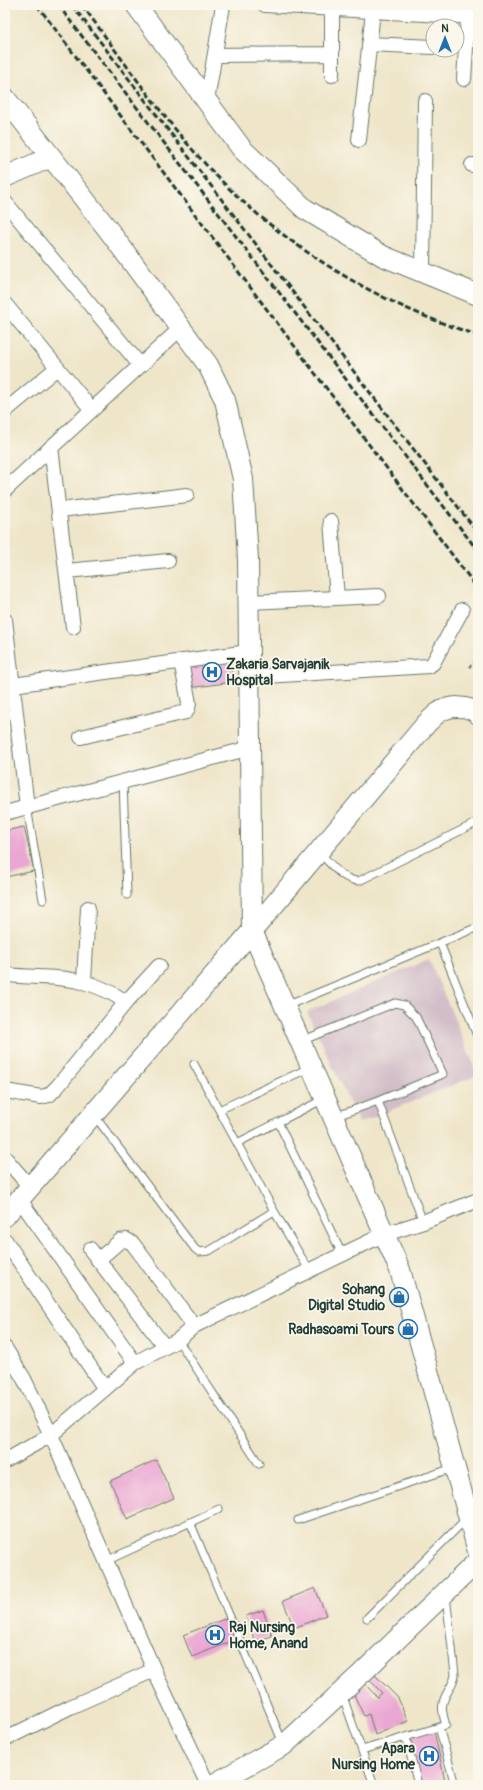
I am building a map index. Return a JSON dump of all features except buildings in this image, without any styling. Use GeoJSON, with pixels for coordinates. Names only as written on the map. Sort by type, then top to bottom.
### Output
{"type":"FeatureCollection","features":[{"type":"Feature","properties":{"kind":"street"},"geometry":{"type":"LineString","coordinates":[[136,5],[242,149],[305,209],[383,256],[478,295]]}},
{"type":"Feature","properties":{"kind":"street"},"geometry":{"type":"LineString","coordinates":[[207,101],[223,5]]}},
{"type":"Feature","properties":{"kind":"street"},"geometry":{"type":"LineString","coordinates":[[265,5],[305,6],[332,9],[369,9],[473,16],[465,37]]}},
{"type":"Feature","properties":{"kind":"street"},"geometry":{"type":"LineString","coordinates":[[332,9],[332,75]]}},
{"type":"Feature","properties":{"kind":"street"},"geometry":{"type":"LineString","coordinates":[[359,140],[369,44],[369,9]]}},
{"type":"Feature","properties":{"kind":"street"},"geometry":{"type":"LineString","coordinates":[[369,44],[425,47]]}},
{"type":"Feature","properties":{"kind":"street"},"geometry":{"type":"LineString","coordinates":[[214,55],[332,54]]}},
{"type":"Feature","properties":{"kind":"street"},"geometry":{"type":"LineString","coordinates":[[462,58],[464,79]]}},
{"type":"Feature","properties":{"kind":"street"},"geometry":{"type":"LineString","coordinates":[[5,98],[110,232],[208,365],[225,400],[243,479],[248,559],[252,931],[400,1270],[478,1551]]}},
{"type":"Feature","properties":{"kind":"street"},"geometry":{"type":"LineString","coordinates":[[423,272],[425,101]]}},
{"type":"Feature","properties":{"kind":"street"},"geometry":{"type":"LineString","coordinates":[[5,178],[51,157]]}},
{"type":"Feature","properties":{"kind":"street"},"geometry":{"type":"LineString","coordinates":[[5,202],[140,365]]}},
{"type":"Feature","properties":{"kind":"street"},"geometry":{"type":"LineString","coordinates":[[5,304],[92,410]]}},
{"type":"Feature","properties":{"kind":"street"},"geometry":{"type":"LineString","coordinates":[[5,490],[181,328]]}},
{"type":"Feature","properties":{"kind":"street"},"geometry":{"type":"LineString","coordinates":[[5,411],[57,368]]}},
{"type":"Feature","properties":{"kind":"street"},"geometry":{"type":"LineString","coordinates":[[52,447],[74,627]]}},
{"type":"Feature","properties":{"kind":"street"},"geometry":{"type":"LineString","coordinates":[[60,510],[187,495]]}},
{"type":"Feature","properties":{"kind":"street"},"geometry":{"type":"LineString","coordinates":[[331,521],[336,598]]}},
{"type":"Feature","properties":{"kind":"street"},"geometry":{"type":"LineString","coordinates":[[67,571],[168,561]]}},
{"type":"Feature","properties":{"kind":"street"},"geometry":{"type":"LineString","coordinates":[[248,602],[379,596]]}},
{"type":"Feature","properties":{"kind":"street"},"geometry":{"type":"LineString","coordinates":[[249,676],[429,666],[433,663],[462,610]]}},
{"type":"Feature","properties":{"kind":"street"},"geometry":{"type":"LineString","coordinates":[[5,624],[27,807]]}},
{"type":"Feature","properties":{"kind":"street"},"geometry":{"type":"LineString","coordinates":[[13,685],[248,652]]}},
{"type":"Feature","properties":{"kind":"street"},"geometry":{"type":"LineString","coordinates":[[81,737],[186,712],[189,703],[181,661]]}},
{"type":"Feature","properties":{"kind":"street"},"geometry":{"type":"LineString","coordinates":[[5,1216],[252,931],[426,724],[439,712],[452,708],[463,708],[478,714]]}},
{"type":"Feature","properties":{"kind":"street"},"geometry":{"type":"LineString","coordinates":[[5,813],[250,748]]}},
{"type":"Feature","properties":{"kind":"street"},"geometry":{"type":"LineString","coordinates":[[84,981],[88,908]]}},
{"type":"Feature","properties":{"kind":"street"},"geometry":{"type":"LineString","coordinates":[[5,1091],[41,1097],[49,1095],[126,1002],[159,966]]}},
{"type":"Feature","properties":{"kind":"street"},"geometry":{"type":"LineString","coordinates":[[5,974],[67,978],[84,981],[112,992],[126,1002]]}},
{"type":"Feature","properties":{"kind":"street"},"geometry":{"type":"LineString","coordinates":[[5,1158],[25,1194],[135,1363]]}},
{"type":"Feature","properties":{"kind":"street"},"geometry":{"type":"LineString","coordinates":[[6,1458],[51,1435],[135,1363],[178,1340],[194,1326],[385,1234],[423,1222],[478,1200]]}},
{"type":"Feature","properties":{"kind":"street"},"geometry":{"type":"LineString","coordinates":[[5,1240],[105,1389]]}},
{"type":"Feature","properties":{"kind":"street"},"geometry":{"type":"LineString","coordinates":[[165,1347],[94,1255],[120,1241],[127,1240],[133,1244],[194,1326]]}},
{"type":"Feature","properties":{"kind":"street"},"geometry":{"type":"LineString","coordinates":[[5,1348],[24,1379],[51,1435],[154,1670],[208,1785]]}},
{"type":"Feature","properties":{"kind":"street"},"geometry":{"type":"LineString","coordinates":[[212,1785],[284,1745],[478,1561]]}},
{"type":"Feature","properties":{"kind":"street"},"geometry":{"type":"LineString","coordinates":[[5,1739],[154,1670]]}},
{"type":"Feature","properties":{"kind":"lane"},"geometry":{"type":"LineString","coordinates":[[123,782],[127,895]]}},
{"type":"Feature","properties":{"kind":"lane"},"geometry":{"type":"LineString","coordinates":[[27,807],[43,900]]}},
{"type":"Feature","properties":{"kind":"lane"},"geometry":{"type":"LineString","coordinates":[[319,852],[346,878],[352,881],[360,881],[478,822]]}},
{"type":"Feature","properties":{"kind":"lane"},"geometry":{"type":"LineString","coordinates":[[285,1006],[478,927]]}},
{"type":"Feature","properties":{"kind":"lane"},"geometry":{"type":"LineString","coordinates":[[440,943],[478,1038]]}},
{"type":"Feature","properties":{"kind":"lane"},"geometry":{"type":"LineString","coordinates":[[300,1041],[395,1003],[404,1005],[416,1017],[443,1074],[378,1101],[334,1117]]}},
{"type":"Feature","properties":{"kind":"lane"},"geometry":{"type":"LineString","coordinates":[[194,1064],[274,1210],[309,1270]]}},
{"type":"Feature","properties":{"kind":"lane"},"geometry":{"type":"LineString","coordinates":[[219,1110],[312,1067]]}},
{"type":"Feature","properties":{"kind":"lane"},"geometry":{"type":"LineString","coordinates":[[237,1143],[326,1098]]}},
{"type":"Feature","properties":{"kind":"lane"},"geometry":{"type":"LineString","coordinates":[[378,1101],[423,1222]]}},
{"type":"Feature","properties":{"kind":"lane"},"geometry":{"type":"LineString","coordinates":[[94,1115],[195,1249],[199,1252],[209,1251],[274,1210]]}},
{"type":"Feature","properties":{"kind":"lane"},"geometry":{"type":"LineString","coordinates":[[278,1122],[342,1254]]}},
{"type":"Feature","properties":{"kind":"lane"},"geometry":{"type":"LineString","coordinates":[[178,1340],[259,1464]]}},
{"type":"Feature","properties":{"kind":"lane"},"geometry":{"type":"LineString","coordinates":[[298,1520],[455,1468]]}},
{"type":"Feature","properties":{"kind":"lane"},"geometry":{"type":"LineString","coordinates":[[106,1562],[219,1509]]}},
{"type":"Feature","properties":{"kind":"lane"},"geometry":{"type":"LineString","coordinates":[[367,1618],[468,1517]]}},
{"type":"Feature","properties":{"kind":"lane"},"geometry":{"type":"LineString","coordinates":[[190,1522],[284,1745]]}},
{"type":"Feature","properties":{"kind":"lane"},"geometry":{"type":"LineString","coordinates":[[362,1750],[446,1725],[442,1705],[454,1682],[455,1674],[445,1592]]}},
{"type":"Feature","properties":{"kind":"lane"},"geometry":{"type":"LineString","coordinates":[[341,1692],[374,1785]]}},
{"type":"Feature","properties":{"kind":"lane"},"geometry":{"type":"LineString","coordinates":[[439,1727],[455,1785]]}},
{"type":"Feature","properties":{"kind":"lane"},"geometry":{"type":"LineString","coordinates":[[406,1737],[418,1785]]}},
{"type":"Feature","properties":{"kind":"path"},"geometry":{"type":"LineString","coordinates":[[469,667],[478,660]]}},
{"type":"Feature","properties":{"kind":"shaded area"},"geometry":{"type":"Polygon","coordinates":[[[429,959],[478,1075],[359,1123],[307,1012],[429,959]]]}},
{"type":"Feature","properties":{"kind":"railway"},"geometry":{"type":"LineString","coordinates":[[37,5],[478,589]]}},
{"type":"Feature","properties":{"kind":"railway"},"geometry":{"type":"LineString","coordinates":[[58,5],[478,551]]}},
{"type":"Feature","properties":{"kind":"railway"},"geometry":{"type":"LineString","coordinates":[[72,5],[478,533]]}},
{"type":"Feature","properties":{"kind":"railway"},"geometry":{"type":"LineString","coordinates":[[82,5],[144,89],[193,150],[238,196],[268,222],[300,247],[369,290],[441,323],[478,335]]}},
{"type":"Feature","properties":{"kind":"place","name":"Zakaria Sarvajanik Hospital"},"geometry":{"type":"Point","coordinates":[212,672]}},
{"type":"Feature","properties":{"kind":"place","name":"Sohang Digital Studio"},"geometry":{"type":"Point","coordinates":[399,1297]}},
{"type":"Feature","properties":{"kind":"place","name":"Radhasoami Tours"},"geometry":{"type":"Point","coordinates":[408,1329]}},
{"type":"Feature","properties":{"kind":"place","name":"Raj Nursing Home, Anand"},"geometry":{"type":"Point","coordinates":[215,1635]}},
{"type":"Feature","properties":{"kind":"place","name":"Apara Nursing Home"},"geometry":{"type":"Point","coordinates":[429,1756]}}]}
